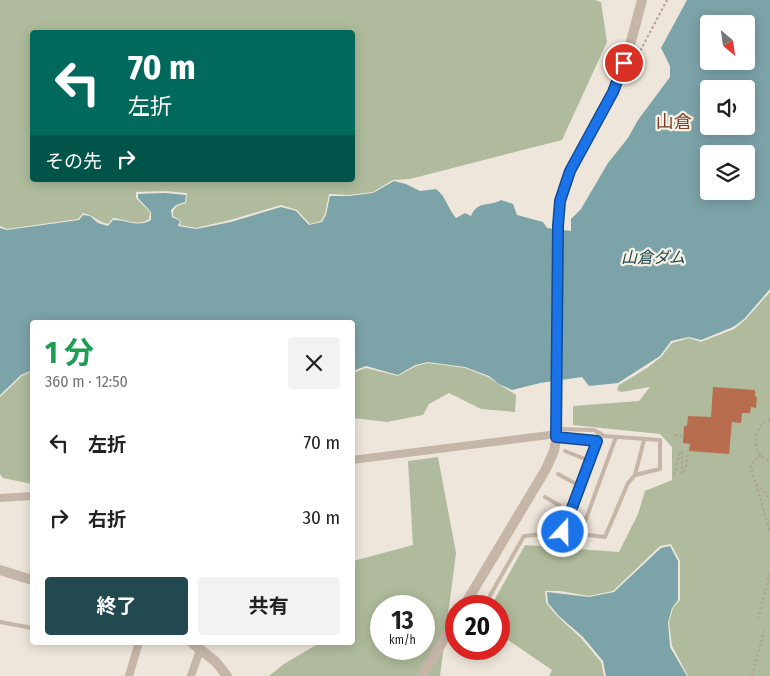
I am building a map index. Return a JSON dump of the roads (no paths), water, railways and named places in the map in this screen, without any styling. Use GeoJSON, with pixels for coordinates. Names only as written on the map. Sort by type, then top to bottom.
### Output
{"type":"FeatureCollection","features":[{"type":"Feature","properties":{"kind":"street"},"geometry":{"type":"LineString","coordinates":[[471,595],[546,469],[554,451],[557,433],[558,226],[560,201],[570,171],[613,92],[629,49],[642,0]]}},
{"type":"Feature","properties":{"kind":"street"},"geometry":{"type":"LineString","coordinates":[[355,460],[557,433]]}},
{"type":"Feature","properties":{"kind":"street"},"geometry":{"type":"LineString","coordinates":[[0,498],[30,496]]}},
{"type":"Feature","properties":{"kind":"street"},"geometry":{"type":"LineString","coordinates":[[0,570],[30,579]]}},
{"type":"Feature","properties":{"kind":"street"},"geometry":{"type":"LineString","coordinates":[[422,676],[445,637]]}},
{"type":"Feature","properties":{"kind":"street"},"geometry":{"type":"LineString","coordinates":[[128,676],[138,645]]}},
{"type":"Feature","properties":{"kind":"street"},"geometry":{"type":"LineString","coordinates":[[194,645],[216,662],[227,676]]}},
{"type":"Feature","properties":{"kind":"street"},"geometry":{"type":"LineString","coordinates":[[191,676],[200,650]]}},
{"type":"Feature","properties":{"kind":"lane"},"geometry":{"type":"LineString","coordinates":[[557,433],[594,430],[616,437],[660,440],[660,469],[635,474]]}},
{"type":"Feature","properties":{"kind":"lane"},"geometry":{"type":"LineString","coordinates":[[557,433],[597,441]]}},
{"type":"Feature","properties":{"kind":"lane"},"geometry":{"type":"LineString","coordinates":[[563,532],[597,441],[602,434]]}},
{"type":"Feature","properties":{"kind":"lane"},"geometry":{"type":"LineString","coordinates":[[580,535],[616,437]]}},
{"type":"Feature","properties":{"kind":"lane"},"geometry":{"type":"LineString","coordinates":[[490,595],[524,536],[563,532],[605,537],[628,483],[635,474],[644,440]]}},
{"type":"Feature","properties":{"kind":"lane"},"geometry":{"type":"LineString","coordinates":[[565,451],[590,461]]}},
{"type":"Feature","properties":{"kind":"lane"},"geometry":{"type":"LineString","coordinates":[[558,474],[580,486]]}},
{"type":"Feature","properties":{"kind":"lane"},"geometry":{"type":"LineString","coordinates":[[546,497],[570,512]]}},
{"type":"Feature","properties":{"kind":"lane"},"geometry":{"type":"LineString","coordinates":[[0,622],[30,628]]}},
{"type":"Feature","properties":{"kind":"water","name":"山倉ダム"},"geometry":{"type":"Polygon","coordinates":[[[687,0],[770,0],[770,289],[744,319],[733,327],[701,340],[689,337],[671,341],[660,356],[618,383],[589,386],[582,377],[540,383],[512,390],[499,384],[489,376],[465,367],[428,362],[415,365],[398,375],[366,366],[355,370],[355,320],[30,320],[30,371],[21,375],[0,395],[0,228],[7,230],[79,220],[83,215],[90,216],[98,223],[108,226],[113,220],[142,223],[151,220],[151,212],[138,198],[138,194],[165,193],[186,195],[185,202],[176,205],[171,210],[172,217],[180,221],[178,226],[196,229],[231,222],[281,207],[296,211],[309,225],[322,222],[326,215],[330,196],[373,193],[394,181],[406,184],[420,191],[436,189],[442,195],[456,218],[465,213],[471,216],[480,206],[501,200],[513,204],[517,215],[543,222],[547,228],[571,231],[571,219],[581,209],[608,163],[628,138],[638,120],[670,77],[670,66],[661,48],[687,0]]]}},
{"type":"Feature","properties":{"kind":"water"},"geometry":{"type":"Polygon","coordinates":[[[670,546],[678,561],[678,600],[672,608],[668,622],[670,647],[687,676],[606,676],[603,661],[583,637],[559,616],[548,603],[547,592],[589,597],[614,592],[661,548],[670,546]]]}},
{"type":"Feature","properties":{"kind":"district","name":"山倉"},"geometry":{"type":"Point","coordinates":[674,122]}}]}
